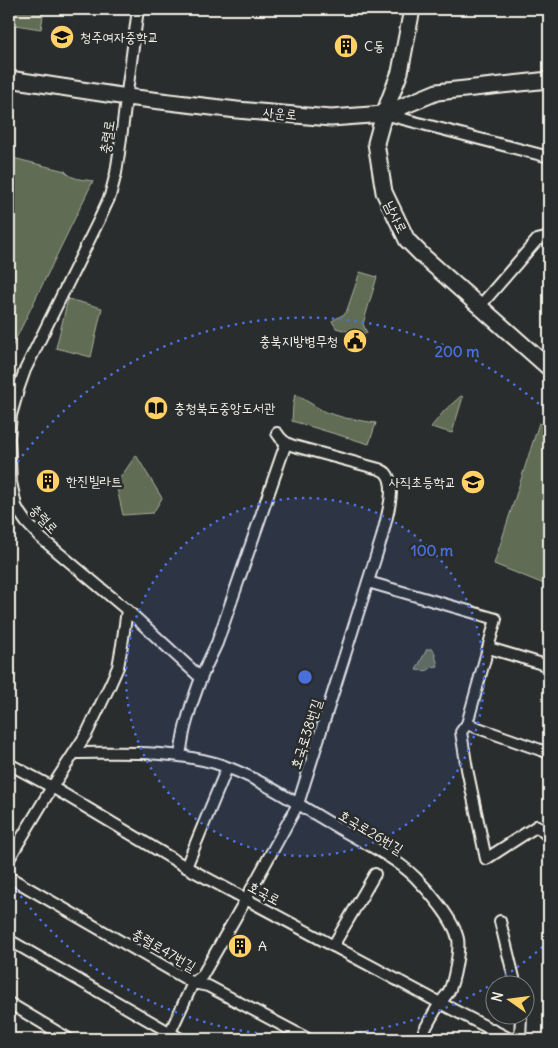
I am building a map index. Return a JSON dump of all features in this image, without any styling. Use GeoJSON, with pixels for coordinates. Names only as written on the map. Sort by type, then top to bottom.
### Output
{"type":"FeatureCollection","features":[{"type":"Feature","properties":{"kind":"street","name":"충렬로"},"geometry":{"type":"LineString","coordinates":[[138,9],[120,153],[110,196],[25,370],[10,415],[11,482],[13,496],[19,512],[41,538],[126,610],[201,678]]}},
{"type":"Feature","properties":{"kind":"street","name":"남사로"},"geometry":{"type":"LineString","coordinates":[[412,9],[400,72],[384,114],[376,143],[384,192],[407,240],[549,368]]}},
{"type":"Feature","properties":{"kind":"street","name":"사운로"},"geometry":{"type":"LineString","coordinates":[[9,79],[127,97],[237,110],[331,118],[384,114],[437,92],[549,80]]}},
{"type":"Feature","properties":{"kind":"street"},"geometry":{"type":"LineString","coordinates":[[384,114],[549,157]]}},
{"type":"Feature","properties":{"kind":"street"},"geometry":{"type":"LineString","coordinates":[[480,306],[537,240],[549,237]]}},
{"type":"Feature","properties":{"kind":"street"},"geometry":{"type":"LineString","coordinates":[[180,755],[185,725],[204,669],[217,643],[286,444],[277,433]]}},
{"type":"Feature","properties":{"kind":"street","name":"호국로38번길"},"geometry":{"type":"LineString","coordinates":[[168,1036],[193,983],[202,976],[298,804],[389,510],[391,492],[390,481],[386,473],[379,469],[286,444]]}},
{"type":"Feature","properties":{"kind":"street"},"geometry":{"type":"LineString","coordinates":[[368,582],[496,620],[466,724],[461,732],[486,859],[537,826],[549,837]]}},
{"type":"Feature","properties":{"kind":"street"},"geometry":{"type":"LineString","coordinates":[[9,858],[87,733],[118,667],[126,610]]}},
{"type":"Feature","properties":{"kind":"street"},"geometry":{"type":"LineString","coordinates":[[489,648],[549,666]]}},
{"type":"Feature","properties":{"kind":"street"},"geometry":{"type":"LineString","coordinates":[[466,724],[549,753]]}},
{"type":"Feature","properties":{"kind":"street","name":"호국로26번길"},"geometry":{"type":"LineString","coordinates":[[75,753],[156,753],[180,755],[215,764],[245,775],[298,804],[386,854],[407,871],[436,901],[453,924],[459,940],[450,990],[440,1003],[420,1039]]}},
{"type":"Feature","properties":{"kind":"street","name":"호국로"},"geometry":{"type":"LineString","coordinates":[[9,764],[52,787],[186,867],[510,1039]]}},
{"type":"Feature","properties":{"kind":"street"},"geometry":{"type":"LineString","coordinates":[[186,867],[226,768]]}},
{"type":"Feature","properties":{"kind":"street"},"geometry":{"type":"LineString","coordinates":[[333,946],[375,874]]}},
{"type":"Feature","properties":{"kind":"street","name":"충렬로47번길"},"geometry":{"type":"LineString","coordinates":[[9,877],[193,983],[208,986],[308,1039]]}},
{"type":"Feature","properties":{"kind":"street"},"geometry":{"type":"LineString","coordinates":[[500,921],[514,976]]}},
{"type":"Feature","properties":{"kind":"street"},"geometry":{"type":"LineString","coordinates":[[9,940],[168,1036],[182,1039]]}},
{"type":"Feature","properties":{"kind":"street"},"geometry":{"type":"LineString","coordinates":[[9,1003],[69,1039]]}},
{"type":"Feature","properties":{"kind":"street"},"geometry":{"type":"LineString","coordinates":[[520,1039],[521,1026]]}},
{"type":"Feature","properties":{"kind":"green space"},"geometry":{"type":"Polygon","coordinates":[[[9,9],[44,9],[41,29],[9,24],[9,9]]]}},
{"type":"Feature","properties":{"kind":"green space"},"geometry":{"type":"Polygon","coordinates":[[[9,157],[65,171],[78,179],[93,181],[9,353],[9,290],[12,274],[9,266],[9,157]]]}},
{"type":"Feature","properties":{"kind":"green space"},"geometry":{"type":"Polygon","coordinates":[[[360,272],[377,277],[363,324],[367,333],[358,334],[336,328],[332,321],[346,313],[360,272]]]}},
{"type":"Feature","properties":{"kind":"green space"},"geometry":{"type":"Polygon","coordinates":[[[68,299],[102,308],[91,357],[56,348],[68,299]]]}},
{"type":"Feature","properties":{"kind":"green space"},"geometry":{"type":"Polygon","coordinates":[[[295,394],[325,412],[345,418],[376,423],[369,444],[292,421],[295,394]]]}},
{"type":"Feature","properties":{"kind":"green space"},"geometry":{"type":"Polygon","coordinates":[[[461,396],[463,397],[452,433],[431,427],[445,410],[461,396]]]}},
{"type":"Feature","properties":{"kind":"green space"},"geometry":{"type":"Polygon","coordinates":[[[539,423],[549,426],[549,586],[494,564],[539,423]]]}},
{"type":"Feature","properties":{"kind":"green space"},"geometry":{"type":"Polygon","coordinates":[[[136,455],[162,498],[153,513],[123,515],[116,484],[136,455]]]}},
{"type":"Feature","properties":{"kind":"green space"},"geometry":{"type":"Polygon","coordinates":[[[427,649],[434,651],[438,666],[423,671],[416,670],[427,649]]]}},
{"type":"Feature","properties":{"kind":"place","name":"청주여자중학교"},"geometry":{"type":"Point","coordinates":[62,37]}},
{"type":"Feature","properties":{"kind":"place","name":"C동"},"geometry":{"type":"Point","coordinates":[346,46]}},
{"type":"Feature","properties":{"kind":"place","name":"충북지방병무청"},"geometry":{"type":"Point","coordinates":[355,341]}},
{"type":"Feature","properties":{"kind":"place","name":"충청북도중앙도서관"},"geometry":{"type":"Point","coordinates":[156,408]}},
{"type":"Feature","properties":{"kind":"place","name":"한진빌라트"},"geometry":{"type":"Point","coordinates":[48,481]}},
{"type":"Feature","properties":{"kind":"place","name":"사직초등학교"},"geometry":{"type":"Point","coordinates":[473,482]}},
{"type":"Feature","properties":{"kind":"place","name":"A"},"geometry":{"type":"Point","coordinates":[240,946]}}]}
